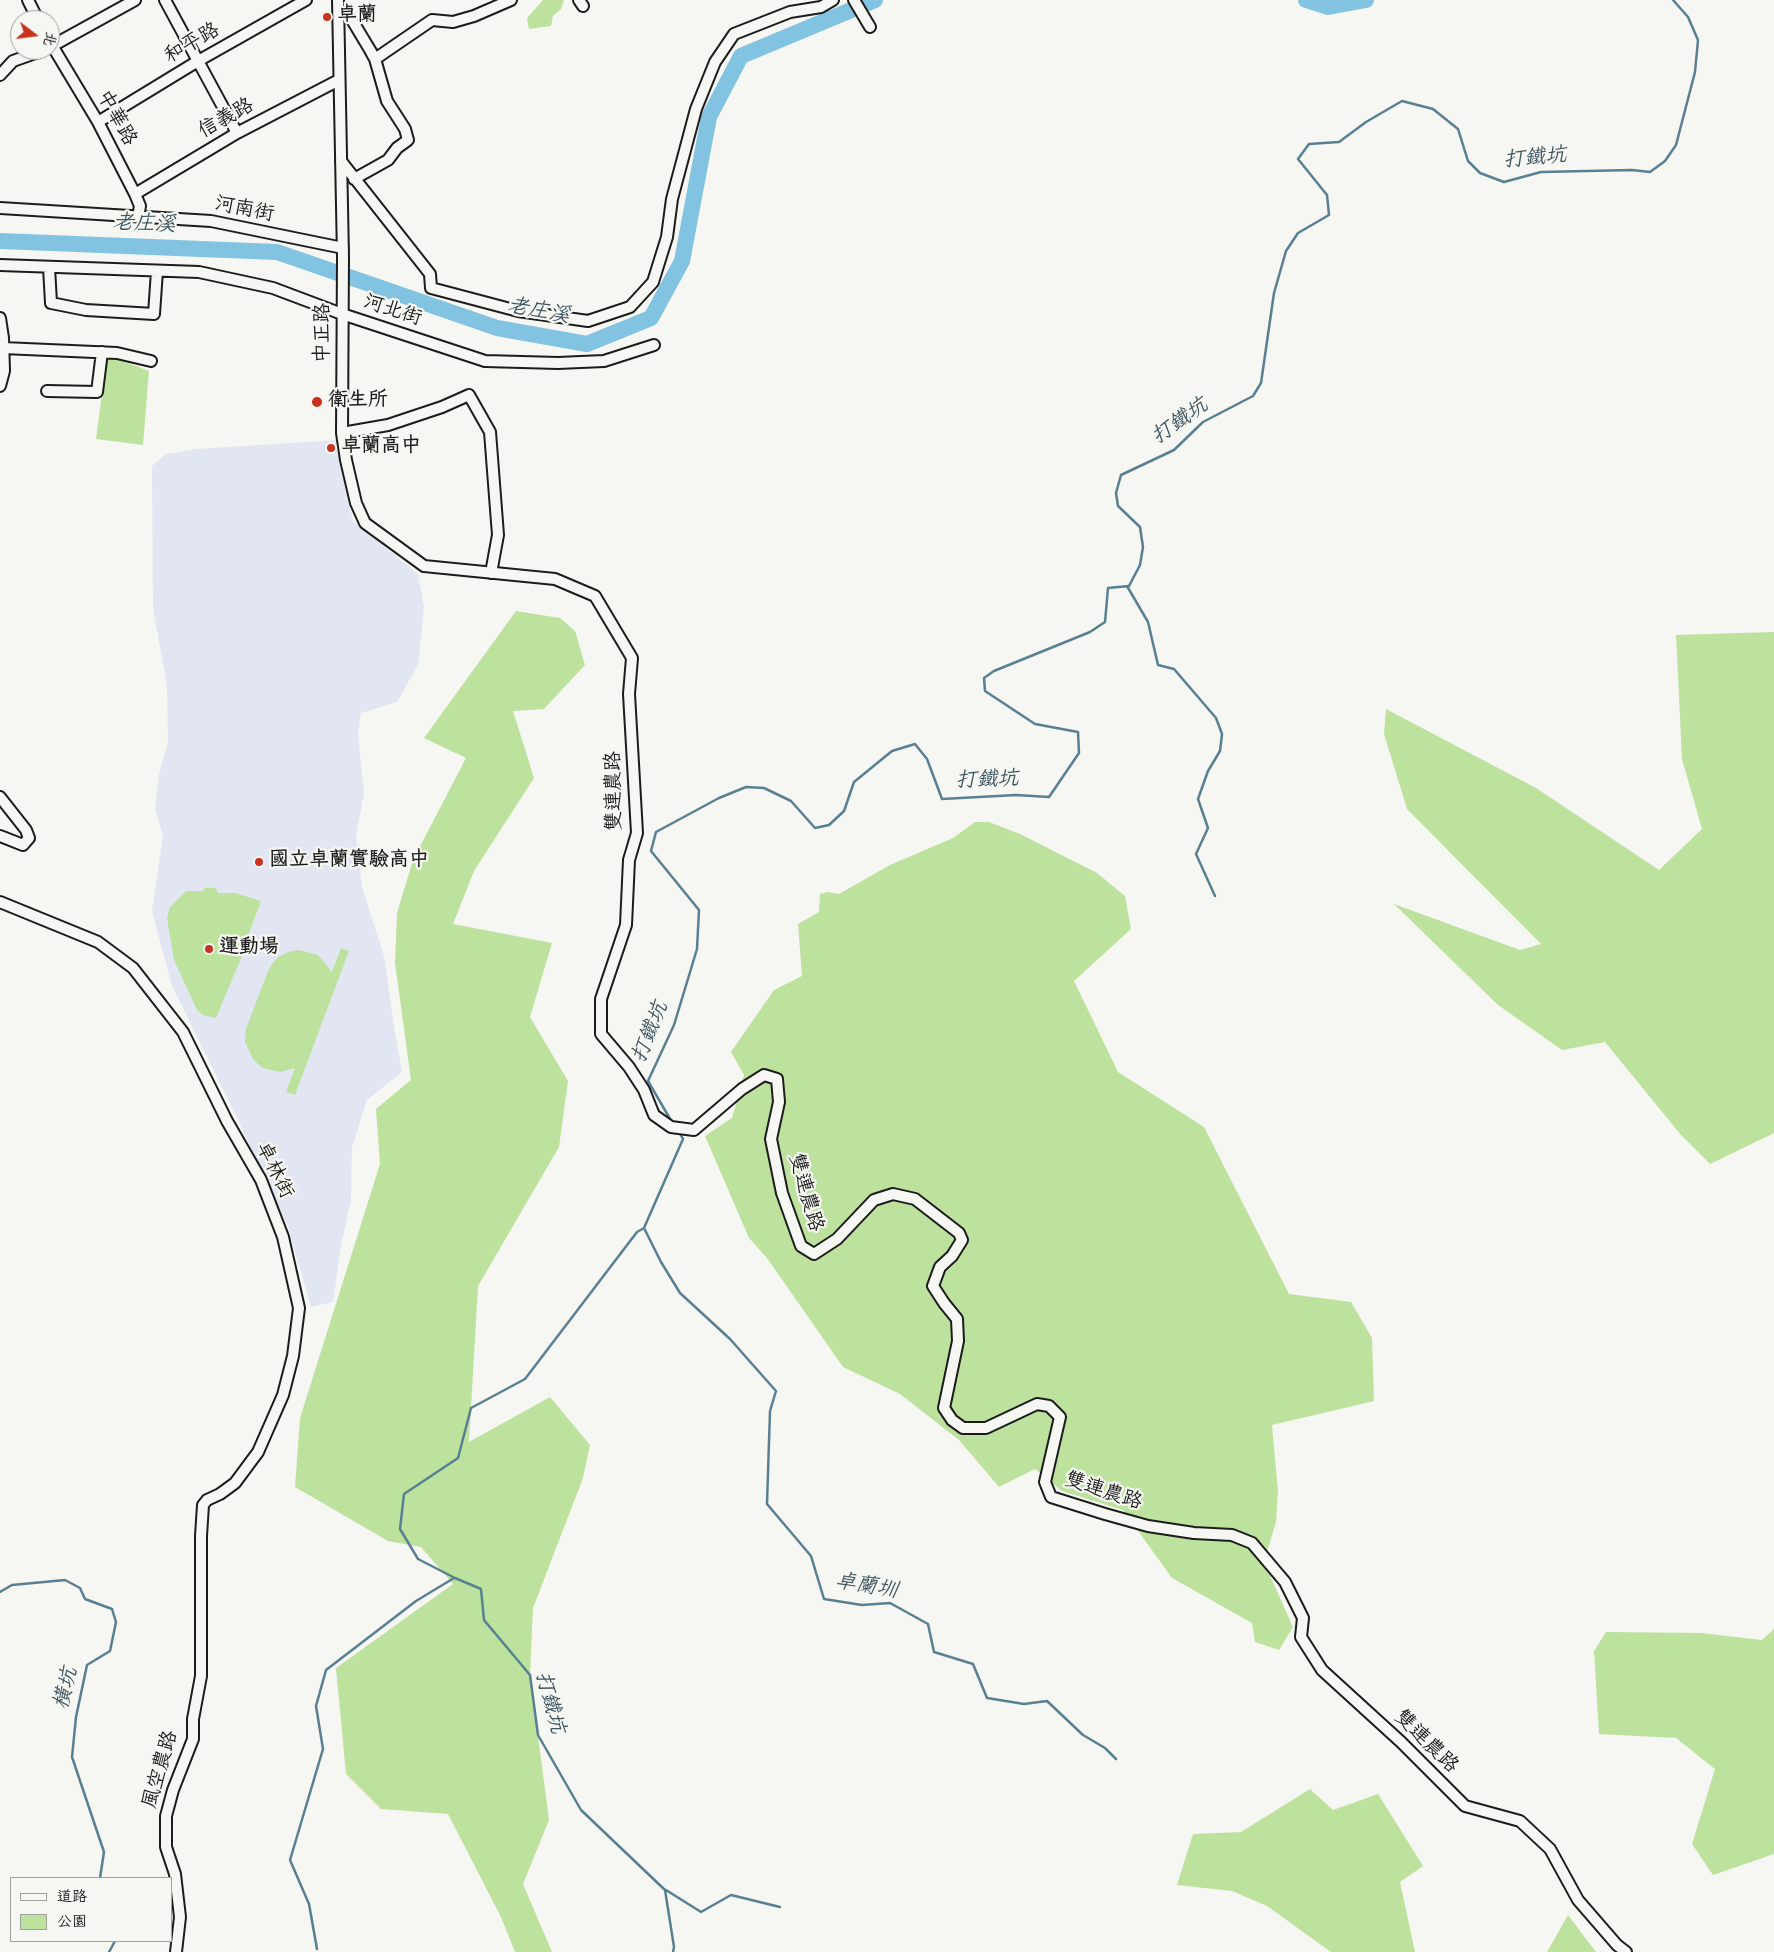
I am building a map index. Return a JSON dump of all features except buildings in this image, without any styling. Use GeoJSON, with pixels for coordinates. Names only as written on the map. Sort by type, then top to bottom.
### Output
{"type":"FeatureCollection","features":[{"type":"Feature","properties":{"kind":"street"},"geometry":{"type":"LineString","coordinates":[[60,40],[135,0]]}},
{"type":"Feature","properties":{"kind":"street"},"geometry":{"type":"LineString","coordinates":[[165,0],[237,133]]}},
{"type":"Feature","properties":{"kind":"street","name":"和平路"},"geometry":{"type":"LineString","coordinates":[[98,122],[198,61],[306,0]]}},
{"type":"Feature","properties":{"kind":"street","name":"中正路"},"geometry":{"type":"LineString","coordinates":[[338,0],[343,252],[342,433],[346,462],[356,503],[365,523],[424,566],[491,573]]}},
{"type":"Feature","properties":{"kind":"street"},"geometry":{"type":"LineString","coordinates":[[375,59],[432,20],[453,22],[474,16],[511,0]]}},
{"type":"Feature","properties":{"kind":"street"},"geometry":{"type":"LineString","coordinates":[[341,161],[430,274],[431,288],[518,311],[588,321],[630,307],[654,282],[667,237],[672,199],[696,109],[715,62],[734,34],[790,12],[821,7],[833,0]]}},
{"type":"Feature","properties":{"kind":"street"},"geometry":{"type":"LineString","coordinates":[[854,0],[870,27]]}},
{"type":"Feature","properties":{"kind":"street"},"geometry":{"type":"LineString","coordinates":[[338,12],[344,13],[352,20],[375,59],[387,100],[405,129],[408,140],[397,148],[388,160],[354,179]]}},
{"type":"Feature","properties":{"kind":"street"},"geometry":{"type":"LineString","coordinates":[[0,75],[15,60]]}},
{"type":"Feature","properties":{"kind":"street","name":"中華路"},"geometry":{"type":"LineString","coordinates":[[58,60],[98,122],[135,194],[140,206],[138,217]]}},
{"type":"Feature","properties":{"kind":"street","name":"信義路"},"geometry":{"type":"LineString","coordinates":[[135,194],[237,133],[339,80]]}},
{"type":"Feature","properties":{"kind":"street","name":"河南街"},"geometry":{"type":"LineString","coordinates":[[0,208],[211,221],[343,252]]}},
{"type":"Feature","properties":{"kind":"street","name":"河北街"},"geometry":{"type":"LineString","coordinates":[[0,265],[199,272],[273,288],[342,314],[485,361],[558,362],[604,360],[654,344]]}},
{"type":"Feature","properties":{"kind":"street"},"geometry":{"type":"LineString","coordinates":[[49,267],[51,303],[86,310],[154,314],[157,270]]}},
{"type":"Feature","properties":{"kind":"street"},"geometry":{"type":"LineString","coordinates":[[0,318],[4,371],[0,386]]}},
{"type":"Feature","properties":{"kind":"street"},"geometry":{"type":"LineString","coordinates":[[3,348],[117,353],[150,362]]}},
{"type":"Feature","properties":{"kind":"street"},"geometry":{"type":"LineString","coordinates":[[48,391],[97,392],[102,352]]}},
{"type":"Feature","properties":{"kind":"street"},"geometry":{"type":"LineString","coordinates":[[342,433],[388,425],[470,396],[490,432],[498,535],[491,573]]}},
{"type":"Feature","properties":{"kind":"street","name":"雙連農路"},"geometry":{"type":"LineString","coordinates":[[491,573],[555,580],[596,596],[632,658],[629,694],[637,833],[629,860],[626,925],[601,999],[601,1034],[629,1067],[644,1090],[654,1115],[671,1127],[694,1130],[742,1089],[764,1074],[777,1079],[779,1102],[771,1139],[782,1193],[801,1246],[814,1254],[836,1239],[874,1200],[893,1194],[915,1199],[959,1233],[962,1240],[952,1256],[940,1267],[933,1286],[957,1319],[958,1341],[944,1408],[952,1420],[963,1428],[986,1428],[1038,1404],[1049,1406],[1060,1417],[1045,1482],[1052,1497],[1148,1526],[1194,1533],[1232,1535],[1252,1543],[1285,1582],[1303,1618],[1301,1637],[1322,1670],[1401,1742],[1465,1806],[1520,1821],[1550,1849],[1578,1900],[1617,1945],[1626,1952]]}},
{"type":"Feature","properties":{"kind":"street"},"geometry":{"type":"LineString","coordinates":[[0,797],[26,830],[29,838],[23,845],[0,836]]}},
{"type":"Feature","properties":{"kind":"street","name":"卓林街"},"geometry":{"type":"LineString","coordinates":[[0,902],[98,942],[133,968],[184,1032],[228,1121],[262,1180],[283,1237],[299,1308],[293,1356],[283,1395],[258,1452],[236,1483],[207,1500],[203,1505],[201,1536]]}},
{"type":"Feature","properties":{"kind":"street","name":"風空農路"},"geometry":{"type":"LineString","coordinates":[[176,1952],[180,1917],[175,1874],[166,1847],[166,1816],[173,1790],[193,1739],[193,1718],[201,1676],[201,1536]]}},
{"type":"Feature","properties":{"kind":"shaded area","name":"國立卓蘭實驗高中"},"geometry":{"type":"Polygon","coordinates":[[[338,440],[342,472],[353,521],[418,574],[424,607],[418,665],[397,702],[361,713],[358,733],[364,794],[356,835],[362,887],[384,956],[402,1072],[367,1100],[352,1147],[351,1199],[341,1246],[333,1302],[311,1307],[288,1227],[172,986],[152,911],[163,836],[155,809],[159,775],[168,741],[167,686],[153,608],[152,466],[166,454],[197,449],[338,440]]]}},
{"type":"Feature","properties":{"kind":"green space"},"geometry":{"type":"Polygon","coordinates":[[[543,0],[564,0],[561,9],[553,16],[551,26],[529,29],[527,18],[543,0]]]}},
{"type":"Feature","properties":{"kind":"green space"},"geometry":{"type":"Polygon","coordinates":[[[107,355],[149,371],[143,445],[96,439],[107,355]]]}},
{"type":"Feature","properties":{"kind":"green space"},"geometry":{"type":"Polygon","coordinates":[[[516,611],[560,618],[575,631],[585,665],[544,709],[513,711],[534,778],[474,871],[453,924],[552,943],[530,1017],[568,1081],[559,1147],[478,1286],[469,1442],[550,1397],[590,1445],[583,1478],[533,1608],[530,1675],[549,1820],[523,1884],[552,1952],[515,1952],[501,1917],[448,1814],[381,1809],[346,1774],[336,1668],[453,1584],[421,1547],[388,1541],[295,1487],[300,1418],[380,1164],[376,1109],[411,1080],[395,963],[397,913],[413,860],[466,758],[424,738],[516,611]]]}},
{"type":"Feature","properties":{"kind":"green space"},"geometry":{"type":"Polygon","coordinates":[[[1774,632],[1774,1133],[1710,1164],[1681,1135],[1605,1042],[1562,1050],[1498,1005],[1394,904],[1520,950],[1541,944],[1407,809],[1384,734],[1386,709],[1536,788],[1659,870],[1702,829],[1682,759],[1676,635],[1774,632]]]}},
{"type":"Feature","properties":{"kind":"green space"},"geometry":{"type":"Polygon","coordinates":[[[975,822],[989,822],[1020,834],[1097,873],[1125,896],[1131,929],[1074,981],[1118,1072],[1204,1127],[1289,1294],[1351,1302],[1372,1338],[1374,1401],[1272,1425],[1278,1492],[1276,1522],[1264,1562],[1293,1627],[1279,1650],[1255,1642],[1252,1623],[1172,1578],[1123,1510],[1062,1491],[1035,1469],[999,1487],[959,1440],[900,1394],[843,1367],[767,1258],[749,1238],[705,1136],[732,1118],[744,1075],[731,1052],[774,990],[802,976],[798,924],[819,912],[820,894],[828,892],[839,894],[890,865],[953,838],[975,822]]]}},
{"type":"Feature","properties":{"kind":"green space","name":"運動場"},"geometry":{"type":"Polygon","coordinates":[[[204,888],[216,888],[218,893],[235,893],[261,901],[248,936],[250,937],[216,1018],[203,1015],[197,1010],[174,960],[167,918],[170,907],[186,891],[203,891],[204,888]]]}},
{"type":"Feature","properties":{"kind":"green space"},"geometry":{"type":"Polygon","coordinates":[[[341,948],[349,951],[295,1095],[286,1092],[295,1068],[280,1072],[262,1068],[253,1059],[245,1042],[246,1029],[268,971],[278,957],[288,952],[299,950],[318,955],[332,972],[341,948]]]}},
{"type":"Feature","properties":{"kind":"green space"},"geometry":{"type":"Polygon","coordinates":[[[1774,1629],[1774,1854],[1713,1875],[1692,1844],[1715,1769],[1676,1738],[1599,1734],[1594,1651],[1606,1632],[1701,1633],[1762,1640],[1774,1629]]]}},
{"type":"Feature","properties":{"kind":"green space"},"geometry":{"type":"Polygon","coordinates":[[[1310,1789],[1333,1810],[1378,1794],[1423,1866],[1400,1882],[1415,1952],[1331,1952],[1267,1906],[1232,1891],[1177,1885],[1193,1834],[1241,1832],[1310,1789]]]}},
{"type":"Feature","properties":{"kind":"green space"},"geometry":{"type":"Polygon","coordinates":[[[1568,1915],[1596,1952],[1547,1952],[1568,1915]]]}},
{"type":"Feature","properties":{"kind":"waterway","name":"老庄溪"},"geometry":{"type":"LineString","coordinates":[[0,241],[277,252],[497,328],[587,344],[651,318],[682,261],[709,117],[741,56],[875,0]]}},
{"type":"Feature","properties":{"kind":"waterway","name":"老庄溪"},"geometry":{"type":"LineString","coordinates":[[1306,0],[1328,7],[1366,0]]}},
{"type":"Feature","properties":{"kind":"waterway","name":"打鐵坑"},"geometry":{"type":"LineString","coordinates":[[673,1124],[648,1081],[674,1025],[697,949],[699,910],[651,851],[656,832],[719,798],[746,787],[764,788],[791,801],[815,828],[829,825],[844,811],[854,782],[892,751],[915,744],[927,759],[942,799],[1016,795],[1049,797],[1079,753],[1078,732],[1035,724],[985,691],[984,678],[994,671],[1090,632],[1105,622],[1108,588],[1129,586],[1140,565],[1143,547],[1140,527],[1118,506],[1116,493],[1121,475],[1174,450],[1203,422],[1253,396],[1261,383],[1274,293],[1286,251],[1298,233],[1329,215],[1327,195],[1298,159],[1309,144],[1339,142],[1366,122],[1402,101],[1433,109],[1458,129],[1468,161],[1480,173],[1504,182],[1541,172],[1632,170],[1650,172],[1665,161],[1676,145],[1695,72],[1698,40],[1688,17],[1673,0]]}},
{"type":"Feature","properties":{"kind":"waterway"},"geometry":{"type":"LineString","coordinates":[[1127,586],[1148,622],[1158,665],[1174,669],[1216,718],[1222,734],[1220,751],[1208,771],[1198,799],[1208,828],[1196,854],[1215,896]]}},
{"type":"Feature","properties":{"kind":"waterway","name":"打鐵坑"},"geometry":{"type":"LineString","coordinates":[[673,1952],[674,1947],[665,1890],[581,1810],[538,1735],[530,1675],[484,1620],[481,1589],[418,1559],[400,1529],[404,1494],[458,1458],[471,1408],[525,1379],[637,1232],[644,1228],[683,1139],[678,1130]]}},
{"type":"Feature","properties":{"kind":"waterway","name":"卓蘭圳"},"geometry":{"type":"LineString","coordinates":[[644,1228],[661,1262],[680,1293],[730,1339],[776,1391],[770,1411],[767,1504],[811,1556],[824,1599],[862,1605],[890,1603],[928,1624],[934,1652],[973,1664],[987,1698],[1024,1704],[1047,1701],[1083,1735],[1105,1748],[1116,1759]]}},
{"type":"Feature","properties":{"kind":"waterway"},"geometry":{"type":"LineString","coordinates":[[317,1949],[309,1904],[290,1860],[323,1749],[316,1706],[326,1670],[416,1601],[454,1578]]}},
{"type":"Feature","properties":{"kind":"waterway","name":"橫坑"},"geometry":{"type":"LineString","coordinates":[[0,1592],[12,1585],[65,1580],[80,1588],[85,1599],[112,1609],[116,1622],[110,1651],[87,1665],[76,1717],[72,1757],[104,1852],[100,1877]]}},
{"type":"Feature","properties":{"kind":"waterway"},"geometry":{"type":"LineString","coordinates":[[666,1890],[701,1912],[731,1895],[780,1907]]}},
{"type":"Feature","properties":{"kind":"waterway","name":"橫坑"},"geometry":{"type":"LineString","coordinates":[[109,1952],[114,1942]]}},
{"type":"Feature","properties":{"kind":"place","name":"卓蘭"},"geometry":{"type":"Point","coordinates":[327,17]}},
{"type":"Feature","properties":{"kind":"place","name":"衛生所"},"geometry":{"type":"Point","coordinates":[317,402]}},
{"type":"Feature","properties":{"kind":"place","name":"卓蘭高中"},"geometry":{"type":"Point","coordinates":[331,448]}},
{"type":"Feature","properties":{"kind":"place","name":"國立卓蘭實驗高中"},"geometry":{"type":"Point","coordinates":[259,862]}},
{"type":"Feature","properties":{"kind":"place","name":"運動場"},"geometry":{"type":"Point","coordinates":[209,949]}}]}
